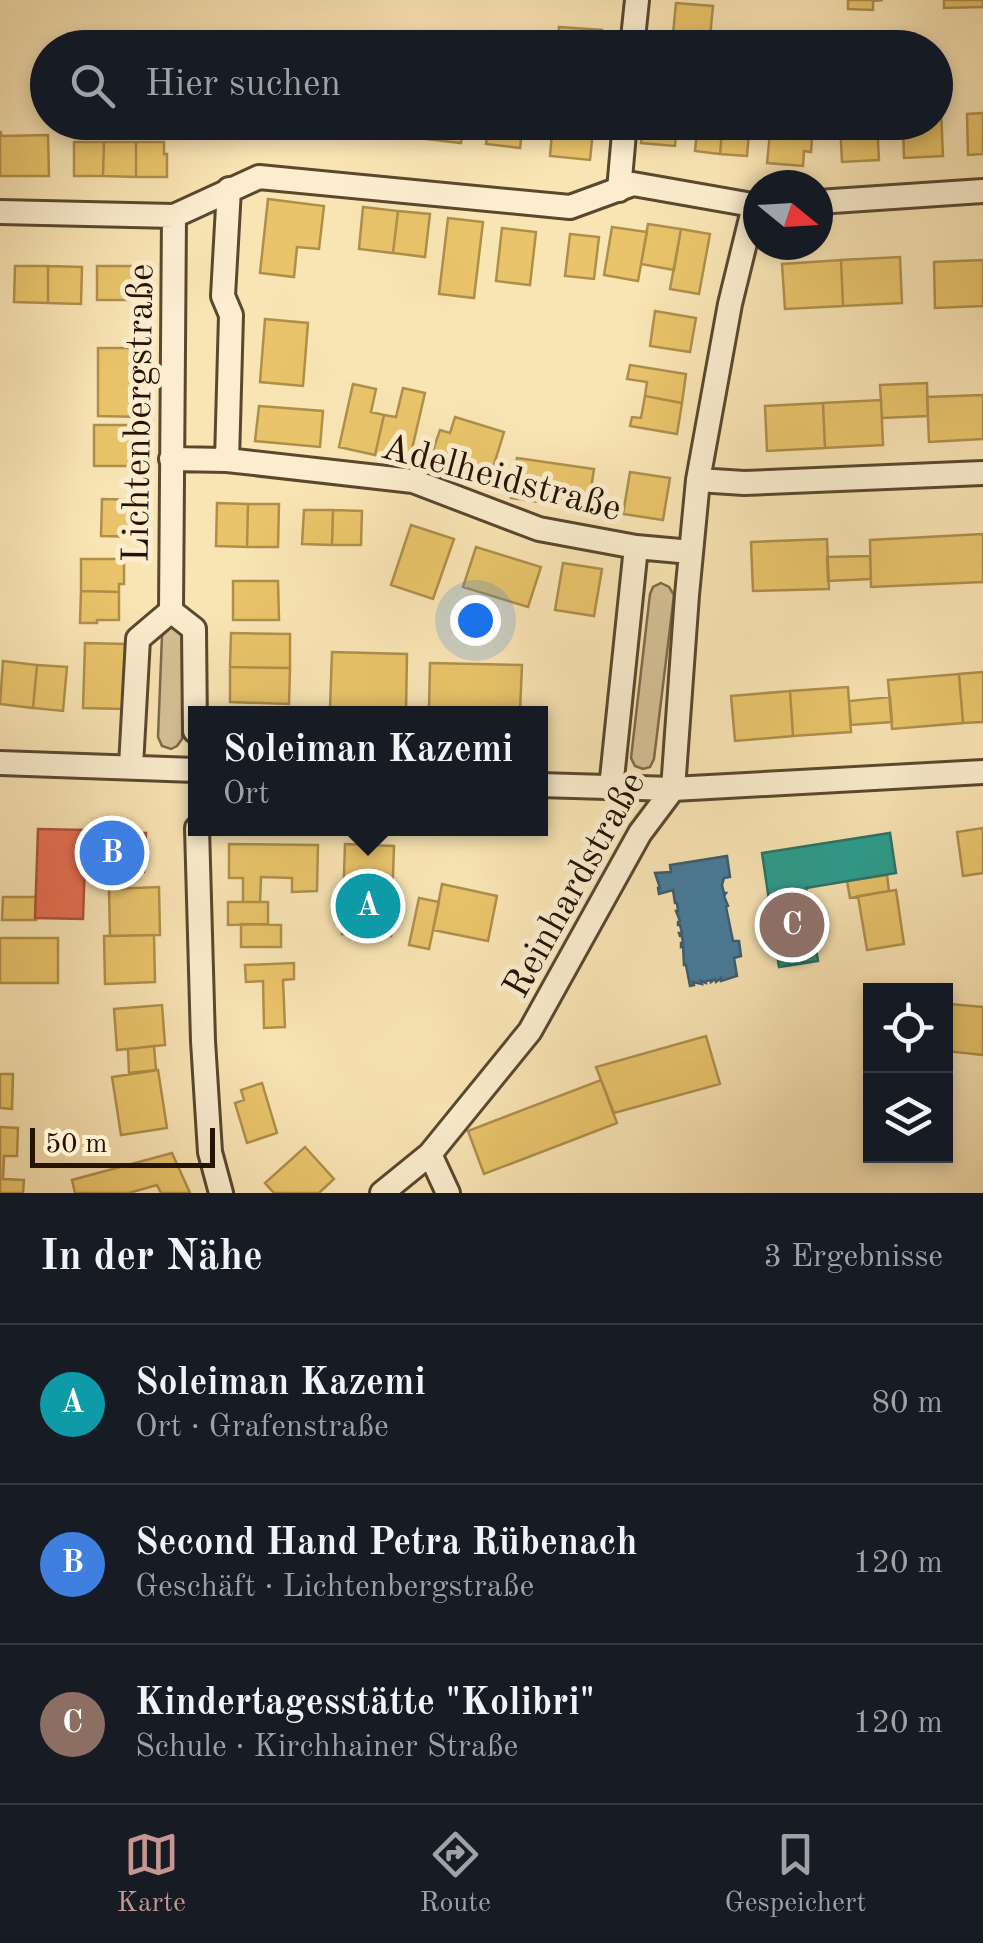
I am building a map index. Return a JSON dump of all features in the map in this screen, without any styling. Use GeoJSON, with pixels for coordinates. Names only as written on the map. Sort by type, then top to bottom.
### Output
{"type":"FeatureCollection","features":[{"type":"Feature","properties":{"kind":"street"},"geometry":{"type":"LineString","coordinates":[[634,30],[637,0]]}},
{"type":"Feature","properties":{"kind":"street"},"geometry":{"type":"LineString","coordinates":[[619,190],[624,140]]}},
{"type":"Feature","properties":{"kind":"street"},"geometry":{"type":"LineString","coordinates":[[0,212],[174,216],[259,177],[570,207],[633,184],[743,204]]}},
{"type":"Feature","properties":{"kind":"street"},"geometry":{"type":"LineString","coordinates":[[227,460],[231,315],[223,296],[229,190]]}},
{"type":"Feature","properties":{"kind":"street"},"geometry":{"type":"LineString","coordinates":[[833,201],[983,190]]}},
{"type":"Feature","properties":{"kind":"street","name":"Lichtenbergstraße"},"geometry":{"type":"LineString","coordinates":[[131,766],[138,639],[171,611],[174,216]]}},
{"type":"Feature","properties":{"kind":"street","name":"Reinhardstraße"},"geometry":{"type":"LineString","coordinates":[[382,1193],[430,1154],[530,1031],[640,833],[673,789],[698,480],[730,304],[743,255]]}},
{"type":"Feature","properties":{"kind":"street","name":"Adelheidstraße"},"geometry":{"type":"LineString","coordinates":[[171,459],[227,460],[413,481],[539,530],[636,547]]}},
{"type":"Feature","properties":{"kind":"street"},"geometry":{"type":"LineString","coordinates":[[698,480],[744,483],[983,472]]}},
{"type":"Feature","properties":{"kind":"street"},"geometry":{"type":"LineString","coordinates":[[636,547],[692,552]]}},
{"type":"Feature","properties":{"kind":"street","name":"Reinhardstraße"},"geometry":{"type":"LineString","coordinates":[[611,788],[636,547]]}},
{"type":"Feature","properties":{"kind":"street","name":"Lichtenbergstraße"},"geometry":{"type":"LineString","coordinates":[[171,611],[194,628],[196,706]]}},
{"type":"Feature","properties":{"kind":"street"},"geometry":{"type":"LineString","coordinates":[[0,763],[188,770]]}},
{"type":"Feature","properties":{"kind":"street"},"geometry":{"type":"LineString","coordinates":[[548,785],[673,789],[983,772]]}},
{"type":"Feature","properties":{"kind":"street"},"geometry":{"type":"LineString","coordinates":[[197,836],[202,1042],[210,1152],[222,1193]]}},
{"type":"Feature","properties":{"kind":"street"},"geometry":{"type":"LineString","coordinates":[[430,1154],[448,1193]]}},
{"type":"Feature","properties":{"kind":"shaded area"},"geometry":{"type":"Polygon","coordinates":[[[661,583],[674,595],[654,759],[650,767],[643,769],[635,766],[631,758],[650,594],[661,583]]]}},
{"type":"Feature","properties":{"kind":"shaded area"},"geometry":{"type":"Polygon","coordinates":[[[173,624],[185,636],[182,739],[171,749],[162,746],[158,737],[162,635],[173,624]]]}},
{"type":"Feature","properties":{"kind":"building: Wohnen"},"geometry":{"type":"Polygon","coordinates":[[[848,0],[883,0],[873,1],[873,10],[848,9],[848,0]]]}},
{"type":"Feature","properties":{"kind":"building: Wohnen"},"geometry":{"type":"Polygon","coordinates":[[[944,0],[983,0],[983,7],[944,8],[944,0]]]}},
{"type":"Feature","properties":{"kind":"building: Wohnen"},"geometry":{"type":"Polygon","coordinates":[[[676,3],[713,6],[711,30],[673,30],[676,3]]]}},
{"type":"Feature","properties":{"kind":"building: Wohnen"},"geometry":{"type":"Polygon","coordinates":[[[559,27],[602,30],[559,30],[559,27]]]}},
{"type":"Feature","properties":{"kind":"building: Wohnen"},"geometry":{"type":"Polygon","coordinates":[[[983,113],[983,154],[968,155],[967,114],[983,113]]]}},
{"type":"Feature","properties":{"kind":"building: Wohnen"},"geometry":{"type":"Polygon","coordinates":[[[0,131],[2,136],[30,135],[30,140],[48,140],[49,176],[0,176],[0,131]]]}},
{"type":"Feature","properties":{"kind":"building: Wohnen"},"geometry":{"type":"Polygon","coordinates":[[[487,140],[521,140],[520,148],[486,144],[487,140]]]}},
{"type":"Feature","properties":{"kind":"building: Wohnen"},"geometry":{"type":"Polygon","coordinates":[[[551,140],[592,140],[590,160],[550,156],[551,140]]]}},
{"type":"Feature","properties":{"kind":"building: Wohnen"},"geometry":{"type":"Polygon","coordinates":[[[641,140],[676,140],[675,146],[641,143],[641,140]]]}},
{"type":"Feature","properties":{"kind":"building: Wohnen"},"geometry":{"type":"Polygon","coordinates":[[[696,140],[721,140],[720,154],[695,151],[696,140]]]}},
{"type":"Feature","properties":{"kind":"building: Wohnen"},"geometry":{"type":"Polygon","coordinates":[[[721,140],[748,140],[747,156],[720,154],[721,140]]]}},
{"type":"Feature","properties":{"kind":"building: Wohnen"},"geometry":{"type":"Polygon","coordinates":[[[769,140],[812,140],[811,152],[804,151],[803,166],[767,163],[769,140]]]}},
{"type":"Feature","properties":{"kind":"building: Wohnen"},"geometry":{"type":"Polygon","coordinates":[[[841,140],[878,140],[879,160],[842,162],[841,140]]]}},
{"type":"Feature","properties":{"kind":"building: Wohnen"},"geometry":{"type":"Polygon","coordinates":[[[904,140],[942,140],[943,156],[904,158],[904,140]]]}},
{"type":"Feature","properties":{"kind":"building: Wohnen"},"geometry":{"type":"Polygon","coordinates":[[[74,142],[104,142],[103,176],[74,176],[74,142]]]}},
{"type":"Feature","properties":{"kind":"building: Wohnen"},"geometry":{"type":"Polygon","coordinates":[[[104,142],[136,142],[136,177],[103,176],[104,142]]]}},
{"type":"Feature","properties":{"kind":"building: Wohnen"},"geometry":{"type":"Polygon","coordinates":[[[136,142],[164,142],[167,177],[136,177],[136,142]]]}},
{"type":"Feature","properties":{"kind":"building: Wohnen"},"geometry":{"type":"Polygon","coordinates":[[[268,199],[324,206],[319,249],[297,247],[294,277],[260,273],[268,199]]]}},
{"type":"Feature","properties":{"kind":"building: Wohnen"},"geometry":{"type":"Polygon","coordinates":[[[363,207],[398,211],[393,253],[359,249],[363,207]]]}},
{"type":"Feature","properties":{"kind":"building: Wohnen"},"geometry":{"type":"Polygon","coordinates":[[[398,211],[430,214],[425,257],[393,253],[398,211]]]}},
{"type":"Feature","properties":{"kind":"building: Wohnen"},"geometry":{"type":"Polygon","coordinates":[[[448,218],[483,222],[474,298],[439,294],[448,218]]]}},
{"type":"Feature","properties":{"kind":"building: Wohnen"},"geometry":{"type":"Polygon","coordinates":[[[648,224],[681,229],[674,270],[641,264],[648,224]]]}},
{"type":"Feature","properties":{"kind":"building: Wohnen"},"geometry":{"type":"Polygon","coordinates":[[[612,227],[647,232],[638,281],[604,275],[612,227]]]}},
{"type":"Feature","properties":{"kind":"building: Wohnen"},"geometry":{"type":"Polygon","coordinates":[[[502,228],[536,232],[530,285],[496,281],[502,228]]]}},
{"type":"Feature","properties":{"kind":"building: Wohnen"},"geometry":{"type":"Polygon","coordinates":[[[681,229],[710,234],[699,294],[670,289],[681,229]]]}},
{"type":"Feature","properties":{"kind":"building: Wohnen"},"geometry":{"type":"Polygon","coordinates":[[[570,234],[599,237],[594,279],[565,276],[570,234]]]}},
{"type":"Feature","properties":{"kind":"building: Wohnen"},"geometry":{"type":"Polygon","coordinates":[[[900,257],[902,303],[843,306],[841,260],[900,257]]]}},
{"type":"Feature","properties":{"kind":"building: Wohnen"},"geometry":{"type":"Polygon","coordinates":[[[841,260],[843,306],[785,309],[782,264],[841,260]]]}},
{"type":"Feature","properties":{"kind":"building: Wohnen"},"geometry":{"type":"Polygon","coordinates":[[[983,260],[983,306],[935,308],[934,262],[983,260]]]}},
{"type":"Feature","properties":{"kind":"building: Wohnen"},"geometry":{"type":"Polygon","coordinates":[[[15,266],[48,266],[48,303],[14,302],[15,266]]]}},
{"type":"Feature","properties":{"kind":"building: Wohnen"},"geometry":{"type":"Polygon","coordinates":[[[48,266],[82,267],[81,304],[48,303],[48,266]]]}},
{"type":"Feature","properties":{"kind":"building: Wohnen"},"geometry":{"type":"Polygon","coordinates":[[[97,266],[142,266],[142,300],[97,300],[97,266]]]}},
{"type":"Feature","properties":{"kind":"building: Wohnen"},"geometry":{"type":"Polygon","coordinates":[[[655,311],[696,318],[690,352],[650,346],[655,311]]]}},
{"type":"Feature","properties":{"kind":"building: Wohnen"},"geometry":{"type":"Polygon","coordinates":[[[265,319],[308,323],[303,386],[260,382],[265,319]]]}},
{"type":"Feature","properties":{"kind":"building: Wohnen"},"geometry":{"type":"Polygon","coordinates":[[[98,348],[141,348],[141,417],[98,416],[98,348]]]}},
{"type":"Feature","properties":{"kind":"building: Wohnen"},"geometry":{"type":"Polygon","coordinates":[[[630,365],[686,374],[682,403],[645,396],[647,382],[627,379],[630,365]]]}},
{"type":"Feature","properties":{"kind":"building: Wohnen"},"geometry":{"type":"Polygon","coordinates":[[[927,383],[928,416],[882,418],[880,385],[927,383]]]}},
{"type":"Feature","properties":{"kind":"building: Wohnen"},"geometry":{"type":"Polygon","coordinates":[[[353,384],[376,389],[371,412],[384,415],[375,455],[339,447],[353,384]]]}},
{"type":"Feature","properties":{"kind":"building: Wohnen"},"geometry":{"type":"Polygon","coordinates":[[[403,388],[425,393],[409,462],[375,455],[384,415],[396,417],[403,388]]]}},
{"type":"Feature","properties":{"kind":"building: Wohnen"},"geometry":{"type":"Polygon","coordinates":[[[983,395],[983,439],[929,442],[927,397],[983,395]]]}},
{"type":"Feature","properties":{"kind":"building: Wohnen"},"geometry":{"type":"Polygon","coordinates":[[[645,396],[682,403],[677,434],[630,426],[632,417],[641,418],[645,396]]]}},
{"type":"Feature","properties":{"kind":"building: Wohnen"},"geometry":{"type":"Polygon","coordinates":[[[881,400],[883,445],[825,448],[823,403],[881,400]]]}},
{"type":"Feature","properties":{"kind":"building: Wohnen"},"geometry":{"type":"Polygon","coordinates":[[[823,403],[825,448],[767,451],[765,406],[823,403]]]}},
{"type":"Feature","properties":{"kind":"building: Wohnen"},"geometry":{"type":"Polygon","coordinates":[[[259,406],[323,411],[320,447],[255,441],[259,406]]]}},
{"type":"Feature","properties":{"kind":"building: Wohnen"},"geometry":{"type":"Polygon","coordinates":[[[455,417],[504,432],[487,487],[427,468],[440,430],[450,433],[455,417]]]}},
{"type":"Feature","properties":{"kind":"building: Wohnen"},"geometry":{"type":"Polygon","coordinates":[[[94,425],[144,425],[144,466],[94,466],[94,425]]]}},
{"type":"Feature","properties":{"kind":"building: Wohnen"},"geometry":{"type":"Polygon","coordinates":[[[517,458],[594,469],[588,509],[511,498],[517,458]]]}},
{"type":"Feature","properties":{"kind":"building: Wohnen"},"geometry":{"type":"Polygon","coordinates":[[[630,472],[670,478],[663,520],[623,514],[630,472]]]}},
{"type":"Feature","properties":{"kind":"building: Wohnen"},"geometry":{"type":"Polygon","coordinates":[[[102,499],[142,500],[141,537],[101,536],[102,499]]]}},
{"type":"Feature","properties":{"kind":"building: Wohnen"},"geometry":{"type":"Polygon","coordinates":[[[217,503],[248,504],[247,547],[216,546],[217,503]]]}},
{"type":"Feature","properties":{"kind":"building: Wohnen"},"geometry":{"type":"Polygon","coordinates":[[[248,504],[279,504],[278,547],[247,547],[248,504]]]}},
{"type":"Feature","properties":{"kind":"building: Wohnen"},"geometry":{"type":"Polygon","coordinates":[[[304,510],[333,510],[332,545],[302,544],[304,510]]]}},
{"type":"Feature","properties":{"kind":"building: Wohnen"},"geometry":{"type":"Polygon","coordinates":[[[333,510],[362,511],[361,545],[332,545],[333,510]]]}},
{"type":"Feature","properties":{"kind":"building: Wohnen"},"geometry":{"type":"Polygon","coordinates":[[[411,525],[454,539],[433,599],[391,585],[411,525]]]}},
{"type":"Feature","properties":{"kind":"building: Wohnen"},"geometry":{"type":"Polygon","coordinates":[[[983,534],[983,582],[871,587],[870,540],[983,534]]]}},
{"type":"Feature","properties":{"kind":"building: Wohnen"},"geometry":{"type":"Polygon","coordinates":[[[827,539],[829,589],[753,591],[751,542],[827,539]]]}},
{"type":"Feature","properties":{"kind":"building: Wohnen"},"geometry":{"type":"Polygon","coordinates":[[[476,547],[541,567],[528,607],[463,587],[476,547]]]}},
{"type":"Feature","properties":{"kind":"building: Wohnen"},"geometry":{"type":"Polygon","coordinates":[[[870,556],[871,579],[828,581],[827,557],[870,556]]]}},
{"type":"Feature","properties":{"kind":"building: Wohnen"},"geometry":{"type":"Polygon","coordinates":[[[81,559],[124,559],[124,584],[119,584],[119,592],[81,591],[81,559]]]}},
{"type":"Feature","properties":{"kind":"building: Wohnen"},"geometry":{"type":"Polygon","coordinates":[[[563,563],[602,569],[594,616],[555,610],[563,563]]]}},
{"type":"Feature","properties":{"kind":"building: Wohnen"},"geometry":{"type":"Polygon","coordinates":[[[233,581],[278,581],[279,620],[233,620],[233,581]]]}},
{"type":"Feature","properties":{"kind":"building: Wohnen"},"geometry":{"type":"Polygon","coordinates":[[[81,591],[119,592],[119,620],[80,623],[81,591]]]}},
{"type":"Feature","properties":{"kind":"building: Wohnen"},"geometry":{"type":"Polygon","coordinates":[[[231,633],[290,634],[290,668],[230,667],[231,633]]]}},
{"type":"Feature","properties":{"kind":"building: Wohnen"},"geometry":{"type":"Polygon","coordinates":[[[85,643],[125,644],[123,709],[83,708],[85,643]]]}},
{"type":"Feature","properties":{"kind":"building: Wohnen"},"geometry":{"type":"Polygon","coordinates":[[[332,652],[407,654],[406,706],[330,706],[332,652]]]}},
{"type":"Feature","properties":{"kind":"building: Wohnen"},"geometry":{"type":"Polygon","coordinates":[[[3,661],[37,665],[33,708],[0,704],[3,661]]]}},
{"type":"Feature","properties":{"kind":"building: Wohnen"},"geometry":{"type":"Polygon","coordinates":[[[430,663],[522,665],[520,706],[429,706],[430,663]]]}},
{"type":"Feature","properties":{"kind":"building: Wohnen"},"geometry":{"type":"Polygon","coordinates":[[[37,665],[67,667],[63,711],[33,708],[37,665]]]}},
{"type":"Feature","properties":{"kind":"building: Wohnen"},"geometry":{"type":"Polygon","coordinates":[[[230,667],[290,668],[289,704],[230,702],[230,667]]]}},
{"type":"Feature","properties":{"kind":"building: Wohnen"},"geometry":{"type":"Polygon","coordinates":[[[983,672],[983,722],[963,723],[959,674],[983,672]]]}},
{"type":"Feature","properties":{"kind":"building: Wohnen"},"geometry":{"type":"Polygon","coordinates":[[[959,674],[963,723],[892,729],[888,680],[959,674]]]}},
{"type":"Feature","properties":{"kind":"building: Wohnen"},"geometry":{"type":"Polygon","coordinates":[[[848,687],[851,732],[793,736],[790,691],[848,687]]]}},
{"type":"Feature","properties":{"kind":"building: Wohnen"},"geometry":{"type":"Polygon","coordinates":[[[790,691],[793,736],[735,741],[731,696],[790,691]]]}},
{"type":"Feature","properties":{"kind":"building: Wohnen"},"geometry":{"type":"Polygon","coordinates":[[[890,697],[892,722],[851,725],[849,701],[890,697]]]}},
{"type":"Feature","properties":{"kind":"building: Wohnen"},"geometry":{"type":"Polygon","coordinates":[[[983,828],[983,873],[963,876],[957,832],[983,828]]]}},
{"type":"Feature","properties":{"kind":"building: Wohnen"},"geometry":{"type":"Polygon","coordinates":[[[229,844],[318,845],[317,891],[292,892],[292,878],[261,877],[260,902],[243,902],[243,878],[229,878],[229,844]]]}},
{"type":"Feature","properties":{"kind":"building: Wohnen"},"geometry":{"type":"Polygon","coordinates":[[[345,844],[394,846],[391,936],[342,934],[345,844]]]}},
{"type":"Feature","properties":{"kind":"building: Wohnen"},"geometry":{"type":"Polygon","coordinates":[[[887,875],[889,891],[850,898],[847,881],[887,875]]]}},
{"type":"Feature","properties":{"kind":"building: Wohnen"},"geometry":{"type":"Polygon","coordinates":[[[442,884],[497,896],[488,941],[433,930],[442,884]]]}},
{"type":"Feature","properties":{"kind":"building: Wohnen"},"geometry":{"type":"Polygon","coordinates":[[[159,887],[160,935],[110,936],[109,889],[159,887]]]}},
{"type":"Feature","properties":{"kind":"building: Wohnen"},"geometry":{"type":"Polygon","coordinates":[[[896,890],[904,944],[867,950],[858,896],[896,890]]]}},
{"type":"Feature","properties":{"kind":"building: Wohnen"},"geometry":{"type":"Polygon","coordinates":[[[3,897],[36,897],[36,920],[2,920],[3,897]]]}},
{"type":"Feature","properties":{"kind":"building: Wohnen"},"geometry":{"type":"Polygon","coordinates":[[[419,898],[439,902],[429,949],[409,945],[419,898]]]}},
{"type":"Feature","properties":{"kind":"building: Wohnen"},"geometry":{"type":"Polygon","coordinates":[[[228,902],[268,902],[268,924],[228,925],[228,902]]]}},
{"type":"Feature","properties":{"kind":"building: Wohnen"},"geometry":{"type":"Polygon","coordinates":[[[241,924],[281,925],[281,947],[241,947],[241,924]]]}},
{"type":"Feature","properties":{"kind":"building: Wohnen"},"geometry":{"type":"Polygon","coordinates":[[[154,935],[155,982],[105,984],[104,936],[154,935]]]}},
{"type":"Feature","properties":{"kind":"building: Wohnen"},"geometry":{"type":"Polygon","coordinates":[[[0,938],[58,938],[58,983],[0,983],[0,938]]]}},
{"type":"Feature","properties":{"kind":"building: Wohnen"},"geometry":{"type":"Polygon","coordinates":[[[294,963],[294,979],[283,980],[285,1027],[264,1028],[263,981],[246,982],[245,965],[294,963]]]}},
{"type":"Feature","properties":{"kind":"building: Wohnen"},"geometry":{"type":"Polygon","coordinates":[[[953,1004],[983,1007],[983,1055],[953,1052],[953,1004]]]}},
{"type":"Feature","properties":{"kind":"building: Wohnen"},"geometry":{"type":"Polygon","coordinates":[[[162,1005],[165,1045],[117,1050],[114,1009],[162,1005]]]}},
{"type":"Feature","properties":{"kind":"building: Wohnen"},"geometry":{"type":"Polygon","coordinates":[[[706,1036],[720,1084],[614,1113],[596,1067],[706,1036]]]}},
{"type":"Feature","properties":{"kind":"building: Wohnen"},"geometry":{"type":"Polygon","coordinates":[[[154,1046],[156,1070],[129,1073],[128,1049],[154,1046]]]}},
{"type":"Feature","properties":{"kind":"building: Wohnen"},"geometry":{"type":"Polygon","coordinates":[[[158,1070],[167,1128],[121,1135],[112,1077],[158,1070]]]}},
{"type":"Feature","properties":{"kind":"building: Wohnen"},"geometry":{"type":"Polygon","coordinates":[[[0,1074],[13,1074],[12,1109],[0,1108],[0,1074]]]}},
{"type":"Feature","properties":{"kind":"building: Wohnen"},"geometry":{"type":"Polygon","coordinates":[[[601,1080],[617,1123],[484,1174],[468,1131],[601,1080]]]}},
{"type":"Feature","properties":{"kind":"building: Wohnen"},"geometry":{"type":"Polygon","coordinates":[[[262,1083],[277,1133],[247,1143],[235,1103],[244,1100],[241,1090],[262,1083]]]}},
{"type":"Feature","properties":{"kind":"building: Wohnen"},"geometry":{"type":"Polygon","coordinates":[[[0,1127],[18,1128],[17,1156],[4,1156],[3,1179],[24,1180],[23,1193],[0,1193],[0,1127]]]}},
{"type":"Feature","properties":{"kind":"building: Wohnen"},"geometry":{"type":"Polygon","coordinates":[[[305,1147],[334,1179],[319,1193],[274,1193],[265,1183],[305,1147]]]}},
{"type":"Feature","properties":{"kind":"building: Wohnen"},"geometry":{"type":"Polygon","coordinates":[[[172,1153],[190,1193],[161,1193],[157,1185],[129,1193],[75,1193],[72,1180],[172,1153]]]}},
{"type":"Feature","properties":{"kind":"building: Handel"},"geometry":{"type":"Polygon","coordinates":[[[38,829],[86,830],[83,919],[35,918],[38,829]]]}},
{"type":"Feature","properties":{"kind":"building: Handel"},"geometry":{"type":"Polygon","coordinates":[[[100,832],[146,833],[144,872],[98,871],[100,832]]]}},
{"type":"Feature","properties":{"kind":"building: Schulen"},"geometry":{"type":"Polygon","coordinates":[[[890,833],[896,873],[806,888],[818,961],[779,967],[762,853],[890,833]]]}},
{"type":"Feature","properties":{"kind":"building: Öffentlich"},"geometry":{"type":"Polygon","coordinates":[[[727,856],[730,877],[724,878],[722,885],[733,941],[739,941],[741,956],[734,958],[737,976],[716,982],[701,981],[702,984],[693,982],[690,986],[673,890],[659,894],[655,873],[671,872],[670,865],[727,856]]]}},
{"type":"Feature","properties":{"kind":"place","name":"Second Hand Petra Rübenach"},"geometry":{"type":"Point","coordinates":[112,853]}},
{"type":"Feature","properties":{"kind":"place","name":"Soleiman Kazemi"},"geometry":{"type":"Point","coordinates":[368,906]}},
{"type":"Feature","properties":{"kind":"place","name":"Kindertagesstätte \"Kolibri\""},"geometry":{"type":"Point","coordinates":[792,925]}}]}
